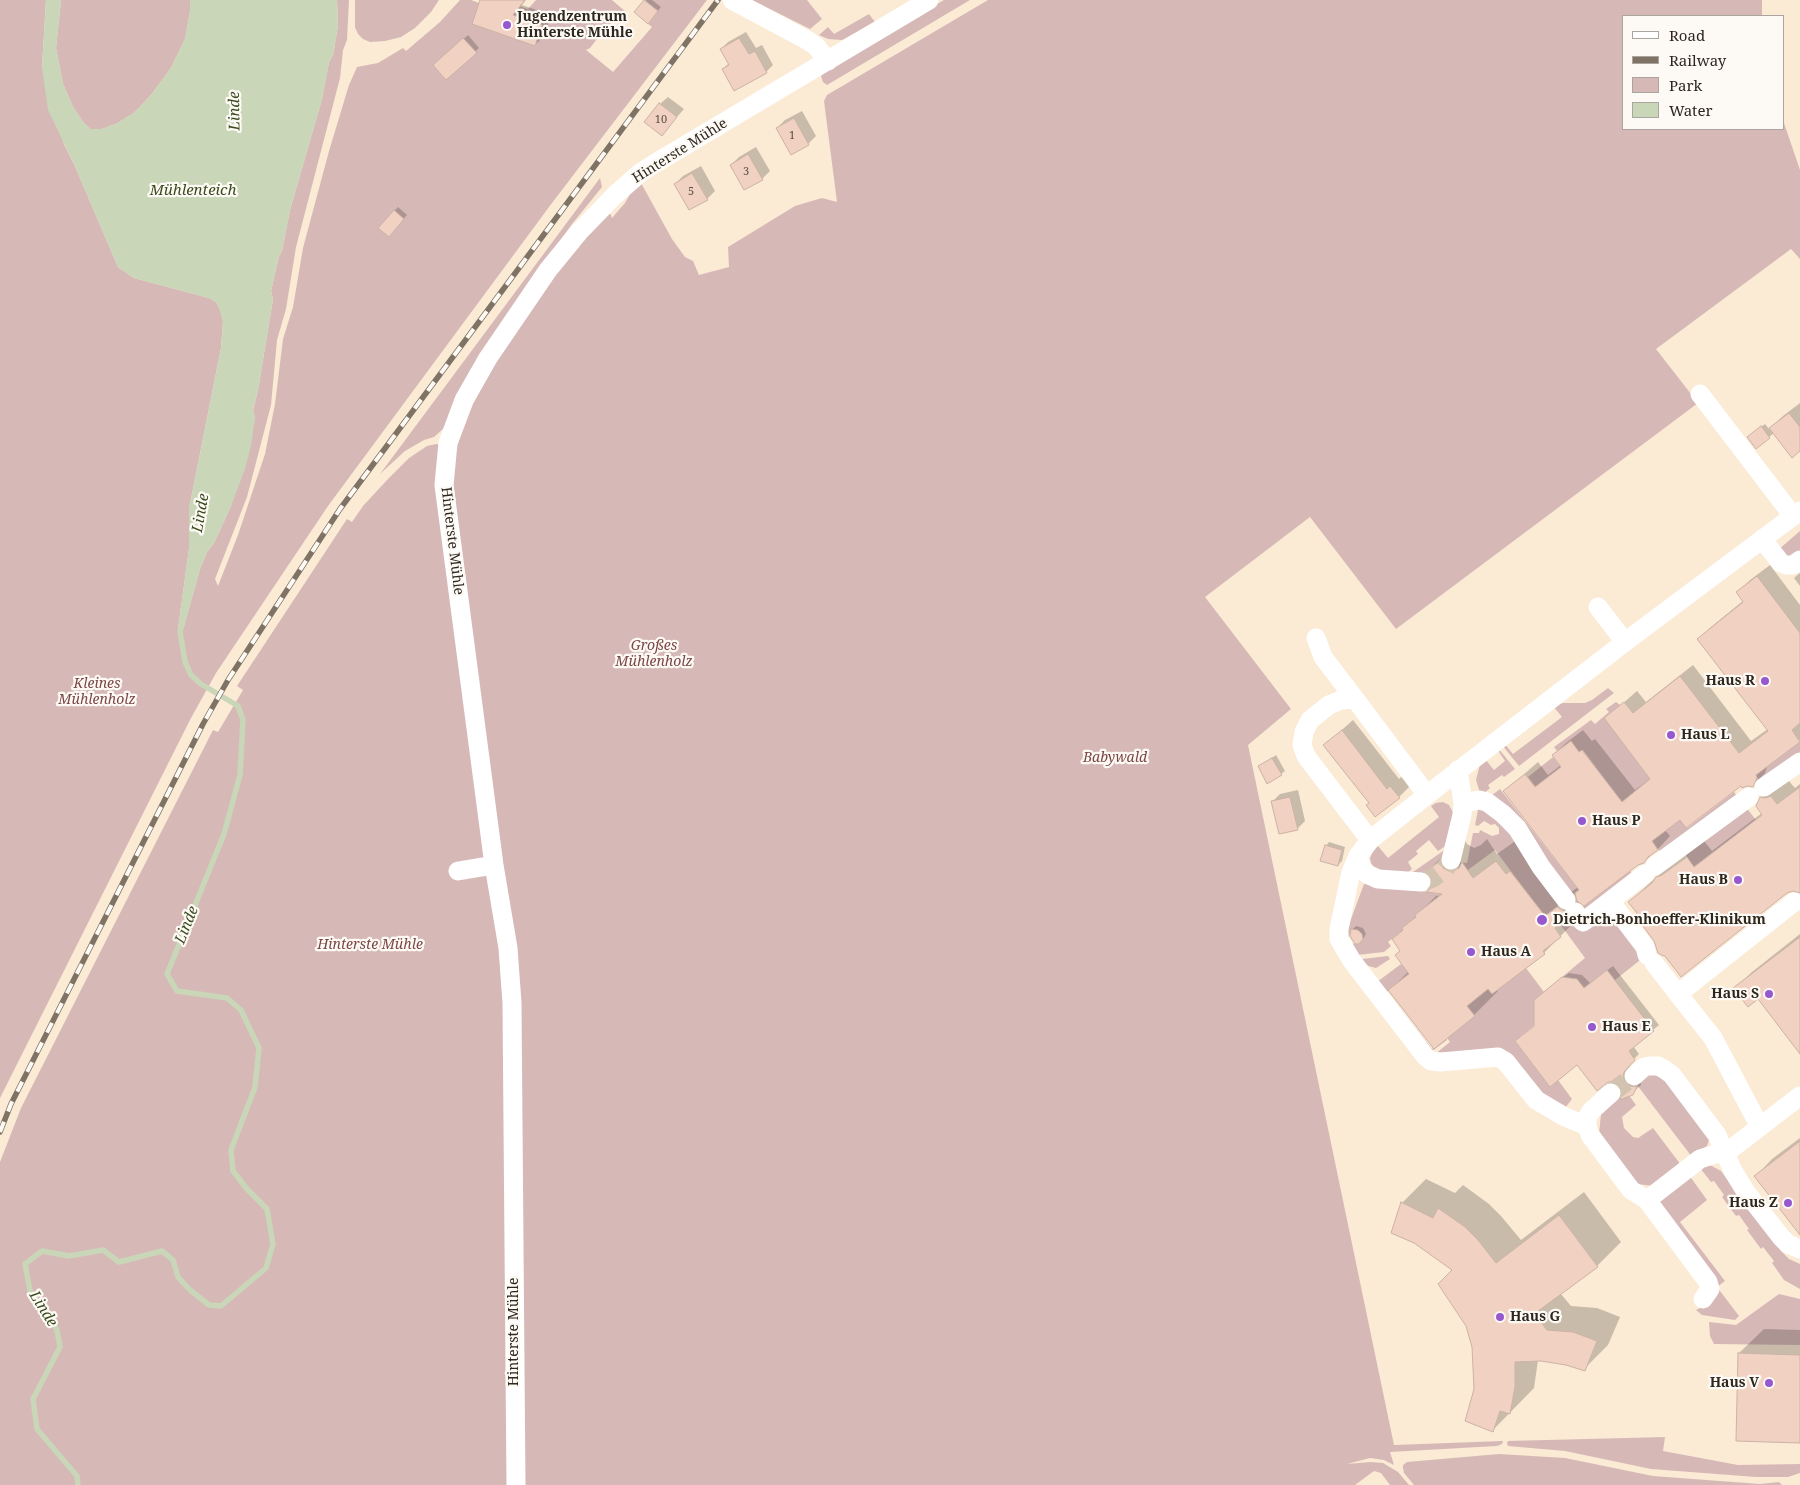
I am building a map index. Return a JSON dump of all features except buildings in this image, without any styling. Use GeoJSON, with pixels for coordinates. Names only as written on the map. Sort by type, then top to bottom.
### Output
{"type":"FeatureCollection","features":[{"type":"Feature","properties":{"kind":"street"},"geometry":{"type":"LineString","coordinates":[[732,0],[807,40],[816,46],[828,61]]}},
{"type":"Feature","properties":{"kind":"street","name":"Hinterste Mühle"},"geometry":{"type":"LineString","coordinates":[[516,1485],[512,1003],[508,948],[494,865],[444,485],[448,443],[464,400],[488,358],[548,270],[578,232],[614,195],[654,164],[929,0]]}},
{"type":"Feature","properties":{"kind":"street"},"geometry":{"type":"LineString","coordinates":[[1587,1126],[1565,1117],[1536,1100],[1506,1062],[1498,1057],[1440,1062],[1431,1061],[1425,1056],[1352,961],[1339,938],[1339,929],[1351,872],[1358,856],[1370,840],[1625,642],[1796,514],[1700,394]]}},
{"type":"Feature","properties":{"kind":"street"},"geometry":{"type":"LineString","coordinates":[[1762,539],[1781,563],[1793,565],[1800,560]]}},
{"type":"Feature","properties":{"kind":"street"},"geometry":{"type":"LineString","coordinates":[[1598,607],[1625,642]]}},
{"type":"Feature","properties":{"kind":"street"},"geometry":{"type":"LineString","coordinates":[[1316,638],[1323,657],[1427,795]]}},
{"type":"Feature","properties":{"kind":"street"},"geometry":{"type":"LineString","coordinates":[[1355,699],[1341,700],[1329,705],[1310,720],[1304,732],[1302,745],[1306,756],[1370,840]]}},
{"type":"Feature","properties":{"kind":"street"},"geometry":{"type":"LineString","coordinates":[[1463,803],[1479,800],[1487,802],[1503,814],[1517,828],[1541,867],[1582,922],[1650,870],[1800,762]]}},
{"type":"Feature","properties":{"kind":"street"},"geometry":{"type":"LineString","coordinates":[[1452,860],[1463,803],[1458,770]]}},
{"type":"Feature","properties":{"kind":"street"},"geometry":{"type":"LineString","coordinates":[[1358,856],[1362,868],[1368,874],[1378,879],[1421,882]]}},
{"type":"Feature","properties":{"kind":"street"},"geometry":{"type":"LineString","coordinates":[[458,870],[494,865]]}},
{"type":"Feature","properties":{"kind":"street"},"geometry":{"type":"LineString","coordinates":[[1610,901],[1645,947],[1651,959],[1713,1038],[1760,1127]]}},
{"type":"Feature","properties":{"kind":"street"},"geometry":{"type":"LineString","coordinates":[[1678,994],[1794,902]]}},
{"type":"Feature","properties":{"kind":"street"},"geometry":{"type":"LineString","coordinates":[[1634,1076],[1644,1067],[1650,1066],[1658,1066],[1672,1075],[1717,1136],[1746,1192],[1780,1237],[1788,1244],[1800,1249]]}},
{"type":"Feature","properties":{"kind":"street"},"geometry":{"type":"LineString","coordinates":[[1611,1093],[1591,1111],[1587,1126],[1590,1134],[1631,1190],[1647,1200],[1708,1282],[1710,1288],[1703,1299]]}},
{"type":"Feature","properties":{"kind":"street"},"geometry":{"type":"LineString","coordinates":[[1647,1200],[1700,1159],[1731,1149],[1800,1096]]}},
{"type":"Feature","properties":{"kind":"green space","name":"Kleines Mühlenholz"},"geometry":{"type":"Polygon","coordinates":[[[0,0],[46,0],[42,67],[64,144],[118,267],[134,278],[209,298],[216,302],[220,310],[223,321],[221,348],[189,509],[189,549],[178,629],[181,637],[200,569],[231,506],[255,418],[253,410],[273,299],[271,291],[279,256],[282,251],[290,210],[322,99],[329,62],[333,55],[338,26],[337,0],[349,0],[347,40],[343,50],[340,78],[296,247],[286,309],[277,340],[271,405],[247,497],[215,579],[218,586],[238,535],[265,454],[275,404],[283,339],[293,307],[303,248],[329,151],[349,85],[357,67],[378,63],[403,48],[406,51],[440,22],[460,0],[471,0],[479,3],[501,0],[528,9],[536,0],[612,0],[626,12],[607,26],[590,48],[586,50],[613,72],[652,27],[648,24],[658,11],[645,0],[707,0],[552,203],[328,506],[216,673],[191,718],[0,1098],[0,0]]]}},
{"type":"Feature","properties":{"kind":"green space"},"geometry":{"type":"Polygon","coordinates":[[[61,0],[190,0],[190,12],[185,39],[171,68],[151,95],[135,112],[118,123],[102,129],[90,129],[73,107],[63,84],[56,48],[61,0]]]}},
{"type":"Feature","properties":{"kind":"green space"},"geometry":{"type":"Polygon","coordinates":[[[355,0],[439,0],[431,12],[415,28],[401,37],[370,42],[358,34],[355,27],[355,0]]]}},
{"type":"Feature","properties":{"kind":"green space"},"geometry":{"type":"Polygon","coordinates":[[[752,0],[807,0],[822,19],[810,29],[752,0]]]}},
{"type":"Feature","properties":{"kind":"green space"},"geometry":{"type":"Polygon","coordinates":[[[944,0],[970,0],[827,85],[823,82],[821,76],[824,72],[944,0]]]}},
{"type":"Feature","properties":{"kind":"green space","name":"Großes Mühlenholz"},"geometry":{"type":"Polygon","coordinates":[[[988,0],[1762,0],[1762,15],[1622,15],[1622,130],[1785,130],[1785,126],[1800,170],[1800,259],[1791,249],[1656,349],[1698,403],[1396,629],[1310,517],[1205,597],[1291,709],[1248,745],[1394,1445],[1503,1441],[1502,1444],[1497,1446],[1390,1452],[1394,1465],[1384,1460],[1370,1458],[1347,1464],[1383,1463],[1398,1472],[1409,1485],[1390,1485],[1381,1473],[1374,1471],[1355,1485],[0,1485],[0,1162],[21,1108],[213,730],[218,732],[243,690],[237,686],[347,519],[352,522],[363,506],[388,479],[409,458],[427,446],[436,444],[456,448],[473,404],[496,362],[582,236],[610,213],[612,218],[641,183],[672,239],[685,257],[693,261],[699,275],[729,267],[728,247],[795,206],[822,198],[837,202],[824,101],[827,95],[988,0]]]}},
{"type":"Feature","properties":{"kind":"green space"},"geometry":{"type":"Polygon","coordinates":[[[869,14],[875,22],[842,40],[828,39],[819,35],[828,27],[834,34],[869,14]]]}},
{"type":"Feature","properties":{"kind":"green space"},"geometry":{"type":"Polygon","coordinates":[[[600,178],[602,187],[572,224],[542,266],[445,427],[434,437],[424,440],[405,451],[380,474],[600,178]]]}},
{"type":"Feature","properties":{"kind":"green space"},"geometry":{"type":"Polygon","coordinates":[[[1800,531],[1800,552],[1789,559],[1778,550],[1800,531]]]}},
{"type":"Feature","properties":{"kind":"green space"},"geometry":{"type":"Polygon","coordinates":[[[1608,688],[1614,693],[1519,766],[1502,745],[1504,743],[1513,754],[1562,717],[1553,706],[1563,703],[1585,703],[1608,688]]]}},
{"type":"Feature","properties":{"kind":"green space"},"geometry":{"type":"Polygon","coordinates":[[[1616,702],[1620,705],[1605,718],[1650,779],[1622,802],[1583,750],[1579,752],[1571,741],[1557,751],[1554,747],[1591,720],[1595,724],[1609,712],[1606,709],[1616,702]]]}},
{"type":"Feature","properties":{"kind":"green space"},"geometry":{"type":"Polygon","coordinates":[[[1800,742],[1800,754],[1760,782],[1756,775],[1800,742]]]}},
{"type":"Feature","properties":{"kind":"green space"},"geometry":{"type":"Polygon","coordinates":[[[1498,748],[1515,769],[1488,785],[1490,788],[1483,794],[1480,793],[1476,780],[1480,764],[1485,759],[1494,770],[1505,761],[1498,748]]]}},
{"type":"Feature","properties":{"kind":"green space"},"geometry":{"type":"Polygon","coordinates":[[[1553,757],[1561,767],[1536,787],[1528,777],[1553,757]]]}},
{"type":"Feature","properties":{"kind":"green space"},"geometry":{"type":"Polygon","coordinates":[[[1500,789],[1579,890],[1545,916],[1495,850],[1457,878],[1459,862],[1467,863],[1473,833],[1479,833],[1480,830],[1492,836],[1499,834],[1499,828],[1495,824],[1491,825],[1484,821],[1478,826],[1475,825],[1479,805],[1500,789]]]}},
{"type":"Feature","properties":{"kind":"green space"},"geometry":{"type":"Polygon","coordinates":[[[1734,792],[1756,820],[1694,867],[1685,854],[1670,865],[1652,841],[1680,820],[1687,828],[1734,792]]]}},
{"type":"Feature","properties":{"kind":"green space"},"geometry":{"type":"Polygon","coordinates":[[[1443,802],[1449,805],[1454,814],[1447,845],[1438,851],[1429,840],[1416,851],[1418,854],[1408,862],[1412,869],[1406,874],[1380,872],[1375,869],[1370,858],[1378,846],[1388,858],[1439,817],[1431,806],[1443,802]]]}},
{"type":"Feature","properties":{"kind":"green space"},"geometry":{"type":"Polygon","coordinates":[[[1446,849],[1444,858],[1421,875],[1410,874],[1446,849]]]}},
{"type":"Feature","properties":{"kind":"green space"},"geometry":{"type":"Polygon","coordinates":[[[1630,871],[1639,883],[1612,909],[1644,957],[1615,980],[1607,970],[1584,988],[1577,979],[1562,977],[1585,958],[1560,924],[1630,871]]]}},
{"type":"Feature","properties":{"kind":"green space"},"geometry":{"type":"Polygon","coordinates":[[[1364,884],[1421,889],[1421,891],[1436,893],[1438,897],[1415,915],[1416,917],[1402,928],[1403,930],[1388,942],[1391,946],[1384,952],[1357,955],[1351,943],[1359,943],[1363,939],[1362,934],[1358,930],[1351,932],[1348,938],[1347,930],[1364,884]]]}},
{"type":"Feature","properties":{"kind":"green space"},"geometry":{"type":"Polygon","coordinates":[[[1388,956],[1390,959],[1376,968],[1365,965],[1362,959],[1388,956]]]}},
{"type":"Feature","properties":{"kind":"green space"},"geometry":{"type":"Polygon","coordinates":[[[1401,964],[1409,973],[1387,992],[1432,1049],[1447,1040],[1432,1051],[1377,982],[1401,964]]]}},
{"type":"Feature","properties":{"kind":"green space"},"geometry":{"type":"Polygon","coordinates":[[[1526,968],[1544,992],[1534,1000],[1534,1017],[1538,1022],[1515,1041],[1550,1087],[1558,1080],[1572,1099],[1565,1108],[1543,1093],[1510,1053],[1505,1051],[1435,1054],[1450,1042],[1447,1038],[1467,1006],[1488,989],[1492,994],[1526,968]]]}},
{"type":"Feature","properties":{"kind":"green space"},"geometry":{"type":"Polygon","coordinates":[[[1663,1074],[1711,1134],[1707,1146],[1692,1157],[1634,1081],[1642,1075],[1663,1074]]]}},
{"type":"Feature","properties":{"kind":"green space"},"geometry":{"type":"Polygon","coordinates":[[[1625,1090],[1636,1105],[1622,1117],[1624,1128],[1633,1137],[1638,1138],[1653,1128],[1681,1165],[1654,1186],[1637,1184],[1599,1134],[1601,1114],[1625,1090]]]}},
{"type":"Feature","properties":{"kind":"green space"},"geometry":{"type":"Polygon","coordinates":[[[1710,1165],[1721,1171],[1781,1251],[1789,1259],[1800,1264],[1800,1289],[1784,1280],[1772,1263],[1774,1261],[1763,1247],[1761,1249],[1739,1215],[1736,1216],[1722,1197],[1724,1195],[1714,1181],[1711,1182],[1700,1168],[1710,1165]]]}},
{"type":"Feature","properties":{"kind":"green space"},"geometry":{"type":"Polygon","coordinates":[[[1689,1175],[1707,1200],[1680,1222],[1725,1281],[1717,1287],[1739,1316],[1735,1320],[1702,1315],[1696,1310],[1712,1300],[1659,1205],[1660,1200],[1689,1175]]]}},
{"type":"Feature","properties":{"kind":"green space"},"geometry":{"type":"Polygon","coordinates":[[[1779,1294],[1800,1299],[1800,1345],[1714,1344],[1710,1336],[1709,1322],[1736,1325],[1779,1294]]]}},
{"type":"Feature","properties":{"kind":"green space"},"geometry":{"type":"Polygon","coordinates":[[[1665,1437],[1663,1451],[1738,1465],[1800,1464],[1800,1473],[1788,1477],[1756,1477],[1651,1469],[1565,1451],[1508,1446],[1507,1443],[1508,1441],[1665,1437]]]}},
{"type":"Feature","properties":{"kind":"green space"},"geometry":{"type":"Polygon","coordinates":[[[1499,1454],[1565,1458],[1653,1476],[1760,1484],[1779,1482],[1782,1485],[1414,1485],[1404,1473],[1403,1468],[1403,1465],[1407,1462],[1499,1454]]]}},
{"type":"Feature","properties":{"kind":"water","name":"Mühlenteich"},"geometry":{"type":"Polygon","coordinates":[[[46,0],[61,0],[56,48],[63,84],[73,107],[83,122],[90,129],[102,129],[118,123],[135,112],[151,95],[171,68],[185,39],[190,12],[190,0],[337,0],[338,26],[333,55],[329,62],[322,99],[290,210],[282,251],[279,256],[271,291],[273,299],[258,390],[253,409],[255,418],[251,446],[245,469],[231,506],[200,569],[181,638],[178,629],[189,549],[189,509],[221,348],[223,321],[216,302],[209,298],[134,278],[118,267],[74,164],[48,110],[42,67],[46,0]]]}},
{"type":"Feature","properties":{"kind":"waterway","name":"Linde"},"geometry":{"type":"LineString","coordinates":[[78,1485],[77,1476],[37,1429],[33,1399],[60,1347],[57,1330],[30,1291],[25,1264],[42,1251],[69,1256],[103,1250],[119,1262],[162,1251],[173,1260],[178,1277],[190,1290],[209,1305],[221,1306],[266,1268],[273,1244],[267,1209],[247,1189],[233,1171],[231,1150],[255,1087],[259,1048],[241,1010],[227,998],[177,991],[167,974],[224,834],[240,775],[243,720],[238,706],[201,684],[191,675],[185,662],[180,631]]}},
{"type":"Feature","properties":{"kind":"tunnel"},"geometry":{"type":"LineString","coordinates":[[1421,882],[1433,878],[1445,869],[1451,860]]}},
{"type":"Feature","properties":{"kind":"tunnel"},"geometry":{"type":"LineString","coordinates":[[1611,1093],[1634,1076]]}},
{"type":"Feature","properties":{"kind":"railway"},"geometry":{"type":"LineString","coordinates":[[0,1132],[11,1104],[203,724],[228,680],[340,509],[718,0]]}},
{"type":"Feature","properties":{"kind":"place","name":"Jugendzentrum Hinterste Mühle"},"geometry":{"type":"Point","coordinates":[507,25]}},
{"type":"Feature","properties":{"kind":"place","name":"Haus R"},"geometry":{"type":"Point","coordinates":[1765,681]}},
{"type":"Feature","properties":{"kind":"place","name":"Haus L"},"geometry":{"type":"Point","coordinates":[1671,735]}},
{"type":"Feature","properties":{"kind":"place","name":"Haus P"},"geometry":{"type":"Point","coordinates":[1582,821]}},
{"type":"Feature","properties":{"kind":"place","name":"Haus B"},"geometry":{"type":"Point","coordinates":[1738,880]}},
{"type":"Feature","properties":{"kind":"place","name":"Dietrich-Bonhoeffer-Klinikum"},"geometry":{"type":"Point","coordinates":[1542,920]}},
{"type":"Feature","properties":{"kind":"place","name":"Haus A"},"geometry":{"type":"Point","coordinates":[1471,952]}},
{"type":"Feature","properties":{"kind":"place","name":"Haus S"},"geometry":{"type":"Point","coordinates":[1769,994]}},
{"type":"Feature","properties":{"kind":"place","name":"Haus E"},"geometry":{"type":"Point","coordinates":[1592,1027]}},
{"type":"Feature","properties":{"kind":"place","name":"Haus Z"},"geometry":{"type":"Point","coordinates":[1788,1203]}},
{"type":"Feature","properties":{"kind":"place","name":"Haus G"},"geometry":{"type":"Point","coordinates":[1500,1317]}},
{"type":"Feature","properties":{"kind":"place","name":"Haus V"},"geometry":{"type":"Point","coordinates":[1769,1383]}},
{"type":"Feature","properties":{"kind":"park label","name":"Babywald"},"geometry":{"type":"Point","coordinates":[1115,758]}}]}
